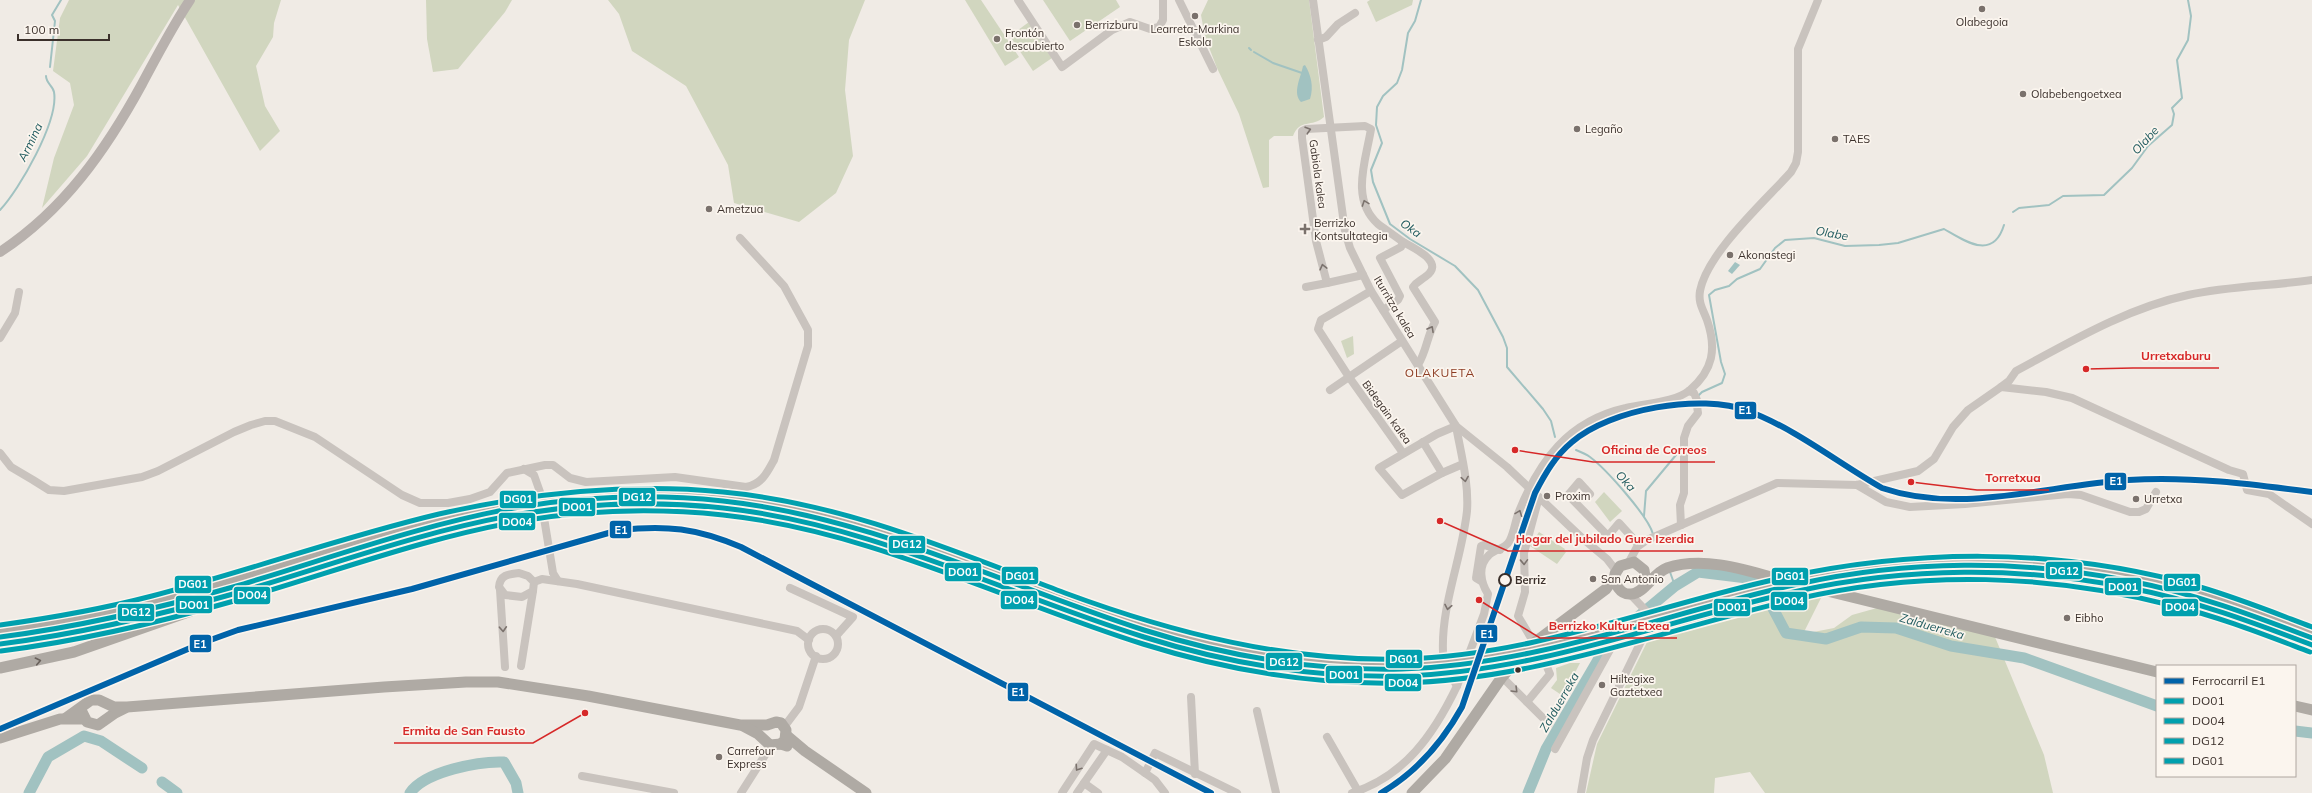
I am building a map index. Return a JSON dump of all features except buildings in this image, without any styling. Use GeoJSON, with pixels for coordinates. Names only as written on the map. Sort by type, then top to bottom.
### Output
{"type":"FeatureCollection","features":[{"type":"Feature","properties":{"kind":"highway"},"geometry":{"type":"LineString","coordinates":[[0,632],[122,611],[218,585],[412,528],[508,507],[586,497],[675,496],[738,501],[842,521],[895,536],[1070,601],[1147,627],[1229,649],[1288,659],[1352,666],[1439,669]]}},
{"type":"Feature","properties":{"kind":"highway"},"geometry":{"type":"LineString","coordinates":[[0,668],[74,652],[271,582],[368,551],[441,532],[540,512],[636,504],[708,507],[781,517],[840,531],[955,567],[1144,637],[1228,659],[1289,670],[1352,676],[1439,669],[1581,640],[1674,618],[1839,573],[1898,565],[1945,563],[2015,564],[2079,569],[2119,575],[2196,593],[2312,635]]}},
{"type":"Feature","properties":{"kind":"highway"},"geometry":{"type":"LineString","coordinates":[[1633,564],[1646,573],[1635,590]]}},
{"type":"Feature","properties":{"kind":"highway"},"geometry":{"type":"LineString","coordinates":[[1412,793],[1445,759],[1502,677],[1535,643],[1606,589],[1615,576],[1633,564],[1720,565],[1736,568],[2156,672]]}},
{"type":"Feature","properties":{"kind":"highway"},"geometry":{"type":"LineString","coordinates":[[1590,600],[1608,593],[1635,590],[1666,568],[1682,565]]}},
{"type":"Feature","properties":{"kind":"highway"},"geometry":{"type":"LineString","coordinates":[[1758,596],[1856,580],[1939,573],[1973,572],[2092,581],[2173,598],[2233,615],[2312,645]]}},
{"type":"Feature","properties":{"kind":"highway"},"geometry":{"type":"LineString","coordinates":[[1615,576],[1635,590]]}},
{"type":"Feature","properties":{"kind":"highway"},"geometry":{"type":"LineString","coordinates":[[0,644],[124,621],[271,582]]}},
{"type":"Feature","properties":{"kind":"highway"},"geometry":{"type":"LineString","coordinates":[[0,738],[66,718],[84,706],[88,701],[95,699],[105,704],[127,708],[399,686],[498,682],[588,696],[740,725],[767,725],[776,722],[784,735],[866,793]]}},
{"type":"Feature","properties":{"kind":"highway"},"geometry":{"type":"LineString","coordinates":[[105,704],[108,711],[106,720]]}},
{"type":"Feature","properties":{"kind":"highway"},"geometry":{"type":"LineString","coordinates":[[84,706],[82,713],[84,719]]}},
{"type":"Feature","properties":{"kind":"highway"},"geometry":{"type":"LineString","coordinates":[[2296,706],[2312,710]]}},
{"type":"Feature","properties":{"kind":"highway"},"geometry":{"type":"LineString","coordinates":[[66,718],[84,719],[94,725],[127,708]]}},
{"type":"Feature","properties":{"kind":"highway"},"geometry":{"type":"LineString","coordinates":[[740,725],[758,734],[770,745],[784,735]]}},
{"type":"Feature","properties":{"kind":"highway"},"geometry":{"type":"LineString","coordinates":[[765,740],[764,729],[767,725]]}},
{"type":"Feature","properties":{"kind":"main road"},"geometry":{"type":"LineString","coordinates":[[0,252],[42,220],[88,171],[114,132],[190,0]]}},
{"type":"Feature","properties":{"kind":"street"},"geometry":{"type":"LineString","coordinates":[[1018,0],[1062,67],[1112,30],[1130,22],[1150,29],[1159,27],[1163,20],[1163,0]]}},
{"type":"Feature","properties":{"kind":"street"},"geometry":{"type":"LineString","coordinates":[[1179,0],[1213,69]]}},
{"type":"Feature","properties":{"kind":"street","name":"Iturritza kalea"},"geometry":{"type":"LineString","coordinates":[[1313,0],[1345,231],[1350,248],[1363,275],[1446,414],[1456,426],[1507,467],[1598,553],[1611,563],[1615,576]]}},
{"type":"Feature","properties":{"kind":"street"},"geometry":{"type":"LineString","coordinates":[[1327,736],[1355,792],[1379,782],[1413,756],[1438,724],[1457,686],[1484,614],[1488,594],[1481,581],[1484,563],[1489,555],[1500,550],[1510,542],[1517,516],[1529,488],[1552,452],[1573,431],[1589,420],[1609,412],[1664,401],[1689,391],[1706,371],[1712,361],[1711,338],[1699,298],[1704,281],[1725,244],[1790,172],[1796,163],[1798,152],[1798,49],[1818,0]]}},
{"type":"Feature","properties":{"kind":"street"},"geometry":{"type":"LineString","coordinates":[[1318,40],[1326,37],[1338,24],[1355,13]]}},
{"type":"Feature","properties":{"kind":"street"},"geometry":{"type":"LineString","coordinates":[[1330,127],[1365,126],[1371,129],[1362,176],[1364,206],[1377,223],[1433,262],[1432,272],[1413,287],[1435,322],[1427,335],[1428,345],[1418,365]]}},
{"type":"Feature","properties":{"kind":"street","name":"Gabiola kalea"},"geometry":{"type":"LineString","coordinates":[[1327,283],[1316,241],[1302,131],[1330,127]]}},
{"type":"Feature","properties":{"kind":"street"},"geometry":{"type":"LineString","coordinates":[[0,453],[11,467],[49,490],[64,491],[142,477],[158,471],[234,432],[266,421],[275,422],[315,437],[402,495],[420,503],[442,503],[470,499],[490,492],[507,473],[545,465],[553,465],[570,478],[586,482],[674,477],[746,487],[755,485],[765,477],[774,460],[808,346],[808,330],[784,286],[740,238]]}},
{"type":"Feature","properties":{"kind":"street"},"geometry":{"type":"LineString","coordinates":[[1383,310],[1398,300],[1400,296],[1380,258],[1401,247],[1403,242]]}},
{"type":"Feature","properties":{"kind":"street"},"geometry":{"type":"LineString","coordinates":[[1306,287],[1363,275]]}},
{"type":"Feature","properties":{"kind":"street"},"geometry":{"type":"LineString","coordinates":[[1633,564],[1638,548],[1681,525],[1777,483],[1857,485],[1906,475],[1926,466],[1934,459],[1960,418],[1978,402],[2009,381],[2016,371],[2087,333],[2143,308],[2188,295],[2312,280]]}},
{"type":"Feature","properties":{"kind":"street"},"geometry":{"type":"LineString","coordinates":[[1330,390],[1349,377],[1318,329],[1321,320],[1371,290]]}},
{"type":"Feature","properties":{"kind":"street"},"geometry":{"type":"LineString","coordinates":[[0,338],[15,314],[19,292]]}},
{"type":"Feature","properties":{"kind":"street","name":"Bidegain kalea"},"geometry":{"type":"LineString","coordinates":[[1402,341],[1349,377],[1403,453]]}},
{"type":"Feature","properties":{"kind":"street"},"geometry":{"type":"LineString","coordinates":[[2001,387],[2046,392],[2072,398],[2222,467],[2243,474],[2245,477],[2244,487],[2246,490],[2268,494],[2312,524]]}},
{"type":"Feature","properties":{"kind":"street"},"geometry":{"type":"LineString","coordinates":[[1681,525],[1680,505],[1684,493],[1684,438],[1688,426],[1698,413],[1694,393],[1689,391]]}},
{"type":"Feature","properties":{"kind":"street"},"geometry":{"type":"LineString","coordinates":[[1457,686],[1451,676],[1443,654],[1445,619],[1463,540],[1467,510],[1467,488],[1463,464],[1456,426],[1423,442],[1379,468],[1402,495],[1442,473],[1463,464]]}},
{"type":"Feature","properties":{"kind":"street"},"geometry":{"type":"LineString","coordinates":[[1423,442],[1442,473]]}},
{"type":"Feature","properties":{"kind":"street"},"geometry":{"type":"LineString","coordinates":[[534,475],[545,465]]}},
{"type":"Feature","properties":{"kind":"street"},"geometry":{"type":"LineString","coordinates":[[524,469],[534,475],[540,492]]}},
{"type":"Feature","properties":{"kind":"street"},"geometry":{"type":"LineString","coordinates":[[1590,494],[1579,482],[1568,495],[1608,536],[1619,523],[1638,548]]}},
{"type":"Feature","properties":{"kind":"street"},"geometry":{"type":"LineString","coordinates":[[1857,485],[1886,502],[1903,506],[1928,507],[2075,494],[2135,512],[2146,509],[2156,492]]}},
{"type":"Feature","properties":{"kind":"street"},"geometry":{"type":"LineString","coordinates":[[1527,702],[1550,674],[1535,643],[1518,616],[1525,592],[1524,553],[1539,497]]}},
{"type":"Feature","properties":{"kind":"street"},"geometry":{"type":"LineString","coordinates":[[544,518],[553,573],[558,582]]}},
{"type":"Feature","properties":{"kind":"street","name":"Iturritza kalea"},"geometry":{"type":"LineString","coordinates":[[1598,553],[1633,564]]}},
{"type":"Feature","properties":{"kind":"street"},"geometry":{"type":"LineString","coordinates":[[534,582],[542,578],[552,564]]}},
{"type":"Feature","properties":{"kind":"street"},"geometry":{"type":"LineString","coordinates":[[505,667],[499,582],[506,574],[519,573],[528,576],[534,582]]}},
{"type":"Feature","properties":{"kind":"street"},"geometry":{"type":"LineString","coordinates":[[542,578],[558,582],[577,584],[797,631],[809,640],[810,649],[816,656],[825,658],[834,654],[838,646],[836,636],[828,630],[819,630],[809,640]]}},
{"type":"Feature","properties":{"kind":"street"},"geometry":{"type":"LineString","coordinates":[[521,666],[534,582]]}},
{"type":"Feature","properties":{"kind":"street"},"geometry":{"type":"LineString","coordinates":[[790,588],[853,617],[836,636]]}},
{"type":"Feature","properties":{"kind":"street"},"geometry":{"type":"LineString","coordinates":[[500,590],[509,596],[517,598],[533,591]]}},
{"type":"Feature","properties":{"kind":"street"},"geometry":{"type":"LineString","coordinates":[[1581,793],[1587,758],[1593,740],[1649,625],[1649,614],[1635,590]]}},
{"type":"Feature","properties":{"kind":"street"},"geometry":{"type":"LineString","coordinates":[[1555,749],[1612,646],[1644,635]]}},
{"type":"Feature","properties":{"kind":"street"},"geometry":{"type":"LineString","coordinates":[[1544,660],[1562,650]]}},
{"type":"Feature","properties":{"kind":"street"},"geometry":{"type":"LineString","coordinates":[[784,735],[799,707],[816,656]]}},
{"type":"Feature","properties":{"kind":"street"},"geometry":{"type":"LineString","coordinates":[[1502,677],[1549,724]]}},
{"type":"Feature","properties":{"kind":"street"},"geometry":{"type":"LineString","coordinates":[[1191,697],[1195,774]]}},
{"type":"Feature","properties":{"kind":"street"},"geometry":{"type":"LineString","coordinates":[[1257,711],[1276,793]]}},
{"type":"Feature","properties":{"kind":"street"},"geometry":{"type":"LineString","coordinates":[[1062,793],[1094,744],[1122,757],[1155,780],[1165,793]]}},
{"type":"Feature","properties":{"kind":"street"},"geometry":{"type":"LineString","coordinates":[[1077,793],[1107,750]]}},
{"type":"Feature","properties":{"kind":"street"},"geometry":{"type":"LineString","coordinates":[[741,793],[767,752]]}},
{"type":"Feature","properties":{"kind":"street"},"geometry":{"type":"LineString","coordinates":[[1145,773],[1155,753],[1195,774],[1237,793]]}},
{"type":"Feature","properties":{"kind":"street"},"geometry":{"type":"LineString","coordinates":[[582,776],[674,793]]}},
{"type":"Feature","properties":{"kind":"street"},"geometry":{"type":"LineString","coordinates":[[1084,783],[1098,793]]}},
{"type":"Feature","properties":{"kind":"green space"},"geometry":{"type":"Polygon","coordinates":[[[69,0],[281,0],[274,23],[273,37],[256,66],[265,106],[280,131],[260,151],[178,5],[87,156],[42,208],[54,158],[74,105],[70,83],[53,71],[60,18],[69,0]]]}},
{"type":"Feature","properties":{"kind":"green space"},"geometry":{"type":"Polygon","coordinates":[[[426,0],[512,0],[505,12],[458,69],[433,72],[427,39],[426,0]]]}},
{"type":"Feature","properties":{"kind":"green space"},"geometry":{"type":"Polygon","coordinates":[[[608,0],[865,0],[849,40],[845,90],[853,156],[836,193],[799,222],[734,203],[728,165],[686,86],[632,51],[619,14],[608,0]]]}},
{"type":"Feature","properties":{"kind":"green space","name":"Frontón descubierto"},"geometry":{"type":"Polygon","coordinates":[[[965,0],[981,0],[1019,57],[1005,66],[965,0]]]}},
{"type":"Feature","properties":{"kind":"green space","name":"Berrizburu"},"geometry":{"type":"Polygon","coordinates":[[[1043,0],[1116,0],[1120,7],[1070,41],[1043,0]]]}},
{"type":"Feature","properties":{"kind":"green space"},"geometry":{"type":"Polygon","coordinates":[[[1208,0],[1309,0],[1324,117],[1315,122],[1299,127],[1293,136],[1274,136],[1269,140],[1269,187],[1263,188],[1239,114],[1217,68],[1205,37],[1201,15],[1208,0]]]}},
{"type":"Feature","properties":{"kind":"green space"},"geometry":{"type":"Polygon","coordinates":[[[1370,0],[1413,0],[1412,5],[1376,22],[1367,2],[1370,0]]]}},
{"type":"Feature","properties":{"kind":"green space"},"geometry":{"type":"Polygon","coordinates":[[[1029,22],[1052,58],[1033,71],[1010,36],[1029,22]]]}},
{"type":"Feature","properties":{"kind":"green space"},"geometry":{"type":"Polygon","coordinates":[[[1353,336],[1354,354],[1347,358],[1341,341],[1353,336]]]}},
{"type":"Feature","properties":{"kind":"green space"},"geometry":{"type":"Polygon","coordinates":[[[1604,492],[1622,511],[1610,522],[1595,502],[1604,492]]]}},
{"type":"Feature","properties":{"kind":"green space"},"geometry":{"type":"Polygon","coordinates":[[[1539,532],[1565,549],[1564,551],[1566,552],[1557,564],[1530,546],[1539,532]]]}},
{"type":"Feature","properties":{"kind":"green space"},"geometry":{"type":"Polygon","coordinates":[[[1822,596],[1803,634],[1834,628],[1852,615],[1877,608],[1995,637],[2044,755],[2053,793],[1765,793],[1750,772],[1715,778],[1714,793],[1586,793],[1597,744],[1649,638],[1822,596]]]}},
{"type":"Feature","properties":{"kind":"green space"},"geometry":{"type":"Polygon","coordinates":[[[1570,663],[1580,663],[1563,696],[1551,688],[1557,680],[1556,668],[1570,663]]]}},
{"type":"Feature","properties":{"kind":"water"},"geometry":{"type":"Polygon","coordinates":[[[1305,65],[1309,73],[1312,90],[1310,99],[1301,102],[1298,98],[1297,90],[1303,66],[1305,65]]]}},
{"type":"Feature","properties":{"kind":"water"},"geometry":{"type":"Polygon","coordinates":[[[1735,262],[1740,265],[1732,274],[1728,271],[1735,262]]]}},
{"type":"Feature","properties":{"kind":"waterway","name":"Armina"},"geometry":{"type":"LineString","coordinates":[[50,67],[55,21],[52,15],[61,0]]}},
{"type":"Feature","properties":{"kind":"waterway","name":"Oka"},"geometry":{"type":"LineString","coordinates":[[1421,0],[1415,21],[1408,33],[1402,70],[1397,83],[1383,96],[1377,107],[1376,125],[1382,143],[1371,170],[1373,182],[1390,224],[1410,239],[1455,266],[1478,290],[1503,337],[1507,348],[1507,367],[1543,409],[1551,421],[1555,437]]}},
{"type":"Feature","properties":{"kind":"waterway","name":"Olabe"},"geometry":{"type":"LineString","coordinates":[[2013,212],[2019,208],[2049,205],[2063,196],[2104,195],[2132,168],[2148,146],[2172,125],[2174,114],[2172,108],[2182,98],[2177,60],[2188,40],[2191,16],[2188,0]]}},
{"type":"Feature","properties":{"kind":"waterway"},"geometry":{"type":"LineString","coordinates":[[1254,52],[1273,63],[1302,73]]}},
{"type":"Feature","properties":{"kind":"waterway","name":"Armina"},"geometry":{"type":"LineString","coordinates":[[0,210],[27,172],[44,137],[50,120],[54,105],[54,92],[47,81],[46,76]]}},
{"type":"Feature","properties":{"kind":"waterway","name":"Olabe"},"geometry":{"type":"LineString","coordinates":[[1698,396],[1702,392],[1722,383],[1725,374],[1721,362],[1709,295],[1715,290],[1729,286],[1737,279],[1760,269],[1775,248],[1785,240],[1814,238],[1845,246],[1879,245],[1898,243],[1944,229],[1969,242],[1978,245],[1986,245],[1993,242],[1999,236],[2004,225]]}},
{"type":"Feature","properties":{"kind":"waterway","name":"Olabe"},"geometry":{"type":"LineString","coordinates":[[1644,516],[1646,491],[1681,449]]}},
{"type":"Feature","properties":{"kind":"waterway","name":"Oka"},"geometry":{"type":"LineString","coordinates":[[1576,450],[1590,457],[1616,482],[1643,516],[1650,526],[1653,534]]}},
{"type":"Feature","properties":{"kind":"waterway","name":"Oka"},"geometry":{"type":"LineString","coordinates":[[1670,572],[1675,586]]}},
{"type":"Feature","properties":{"kind":"waterway","name":"Zalduerreka"},"geometry":{"type":"LineString","coordinates":[[1528,793],[1546,749],[1605,648],[1639,616],[1675,586],[1698,572],[1747,578],[1760,584],[1786,633],[1826,639],[1861,627],[1896,628],[1951,646],[2024,658],[2156,706]]}},
{"type":"Feature","properties":{"kind":"waterway","name":"Zalduerreka"},"geometry":{"type":"LineString","coordinates":[[2296,731],[2312,733]]}},
{"type":"Feature","properties":{"kind":"waterway","name":"Zalduerreka"},"geometry":{"type":"LineString","coordinates":[[29,793],[48,757],[84,736],[101,741],[142,768]]}},
{"type":"Feature","properties":{"kind":"waterway"},"geometry":{"type":"LineString","coordinates":[[410,793],[417,785],[440,773],[481,763],[494,762],[504,762],[516,783],[518,793]]}},
{"type":"Feature","properties":{"kind":"waterway"},"geometry":{"type":"LineString","coordinates":[[162,782],[177,793]]}},
{"type":"Feature","properties":{"kind":"rail line","name":"E1"},"geometry":{"type":"LineString","coordinates":[[1381,793],[1406,776],[1428,756],[1446,733],[1462,707],[1535,493],[1551,466],[1566,447],[1589,430],[1632,413],[1657,407],[1682,404],[1729,406],[1748,411],[1783,427],[1882,488],[1912,496],[1942,499],[1973,499],[2097,483],[2151,479],[2197,480],[2312,492]]}},
{"type":"Feature","properties":{"kind":"rail line","name":"E1"},"geometry":{"type":"LineString","coordinates":[[0,729],[202,643],[238,630],[412,589],[619,530],[667,528],[695,532],[741,547],[1211,793]]}},
{"type":"Feature","properties":{"kind":"transit line","name":"DG01"},"geometry":{"type":"LineString","coordinates":[[0,625],[76,613],[152,596],[367,533],[439,514],[509,500],[545,495],[616,489],[652,489],[723,492],[768,498],[855,518],[940,545],[1065,593],[1147,621],[1231,642],[1316,656],[1360,659],[1403,659],[1449,656],[1495,650],[1585,630],[1719,593],[1818,571],[1872,563],[1927,558],[1982,556],[2037,558],[2092,564],[2146,574],[2214,591],[2312,627]]}},
{"type":"Feature","properties":{"kind":"transit line","name":"DG12"},"geometry":{"type":"LineString","coordinates":[[0,637],[88,623],[175,603],[233,587],[411,532],[483,514],[571,500],[622,497],[672,497],[723,501],[778,509],[832,522],[884,537],[1092,612],[1175,639],[1272,660],[1337,667],[1402,669],[1453,665],[1503,658],[1602,636],[1798,584],[1881,570],[1964,565],[2047,569],[2130,581],[2199,598],[2245,613],[2312,638]]}},
{"type":"Feature","properties":{"kind":"transit line","name":"DO01"},"geometry":{"type":"LineString","coordinates":[[0,644],[88,630],[175,610],[233,594],[411,539],[483,521],[571,507],[622,504],[672,504],[723,508],[778,516],[831,529],[884,544],[1091,619],[1175,646],[1272,667],[1337,674],[1402,676],[1453,672],[1503,665],[1602,643],[1798,591],[1881,577],[1964,572],[2047,576],[2130,588],[2199,605],[2245,620],[2312,645]]}},
{"type":"Feature","properties":{"kind":"transit line","name":"DO04"},"geometry":{"type":"LineString","coordinates":[[1,651],[89,637],[176,617],[270,591],[376,557],[484,528],[571,514],[622,511],[672,511],[723,515],[778,523],[831,536],[884,551],[1091,626],[1174,653],[1270,674],[1336,681],[1401,683],[1452,680],[1502,673],[1600,651],[1797,599],[1891,583],[1938,580],[2033,582],[2081,587],[2128,595],[2208,615],[2310,652]]}},
{"type":"Feature","properties":{"kind":"place","name":"Olabegoia"},"geometry":{"type":"Point","coordinates":[1982,9]}},
{"type":"Feature","properties":{"kind":"place","name":"Learreta-Markina Eskola"},"geometry":{"type":"Point","coordinates":[1195,16]}},
{"type":"Feature","properties":{"kind":"place","name":"Berrizburu"},"geometry":{"type":"Point","coordinates":[1077,25]}},
{"type":"Feature","properties":{"kind":"place","name":"Frontón descubierto"},"geometry":{"type":"Point","coordinates":[997,39]}},
{"type":"Feature","properties":{"kind":"place","name":"Olabebengoetxea"},"geometry":{"type":"Point","coordinates":[2023,94]}},
{"type":"Feature","properties":{"kind":"place","name":"Legaño"},"geometry":{"type":"Point","coordinates":[1577,129]}},
{"type":"Feature","properties":{"kind":"place","name":"TAES"},"geometry":{"type":"Point","coordinates":[1835,139]}},
{"type":"Feature","properties":{"kind":"place","name":"Ametzua"},"geometry":{"type":"Point","coordinates":[709,209]}},
{"type":"Feature","properties":{"kind":"place","name":"Berrizko Kontsultategia"},"geometry":{"type":"Point","coordinates":[1305,229]}},
{"type":"Feature","properties":{"kind":"place","name":"Akonastegi"},"geometry":{"type":"Point","coordinates":[1730,255]}},
{"type":"Feature","properties":{"kind":"place","name":"Urretxaburu"},"geometry":{"type":"Point","coordinates":[2086,369]}},
{"type":"Feature","properties":{"kind":"place","name":"Oficina de Correos"},"geometry":{"type":"Point","coordinates":[1515,450]}},
{"type":"Feature","properties":{"kind":"place","name":"Torretxua"},"geometry":{"type":"Point","coordinates":[1911,482]}},
{"type":"Feature","properties":{"kind":"place","name":"Proxim"},"geometry":{"type":"Point","coordinates":[1547,496]}},
{"type":"Feature","properties":{"kind":"place","name":"Urretxa"},"geometry":{"type":"Point","coordinates":[2136,499]}},
{"type":"Feature","properties":{"kind":"place","name":"Hogar del jubilado Gure Izerdia"},"geometry":{"type":"Point","coordinates":[1440,521]}},
{"type":"Feature","properties":{"kind":"place","name":"San Antonio"},"geometry":{"type":"Point","coordinates":[1593,579]}},
{"type":"Feature","properties":{"kind":"place","name":"Berriz"},"geometry":{"type":"Point","coordinates":[1505,580]}},
{"type":"Feature","properties":{"kind":"place","name":"Berrizko Kultur Etxea"},"geometry":{"type":"Point","coordinates":[1479,600]}},
{"type":"Feature","properties":{"kind":"place","name":"Eibho"},"geometry":{"type":"Point","coordinates":[2067,618]}},
{"type":"Feature","properties":{"kind":"place","name":"Hiltegixe Gaztetxea"},"geometry":{"type":"Point","coordinates":[1602,685]}},
{"type":"Feature","properties":{"kind":"place","name":"Ermita de San Fausto"},"geometry":{"type":"Point","coordinates":[585,713]}},
{"type":"Feature","properties":{"kind":"place","name":"Carrefour Express"},"geometry":{"type":"Point","coordinates":[719,757]}},
{"type":"Feature","properties":{"kind":"district","name":"OLAKUETA"},"geometry":{"type":"Point","coordinates":[1440,372]}}]}
